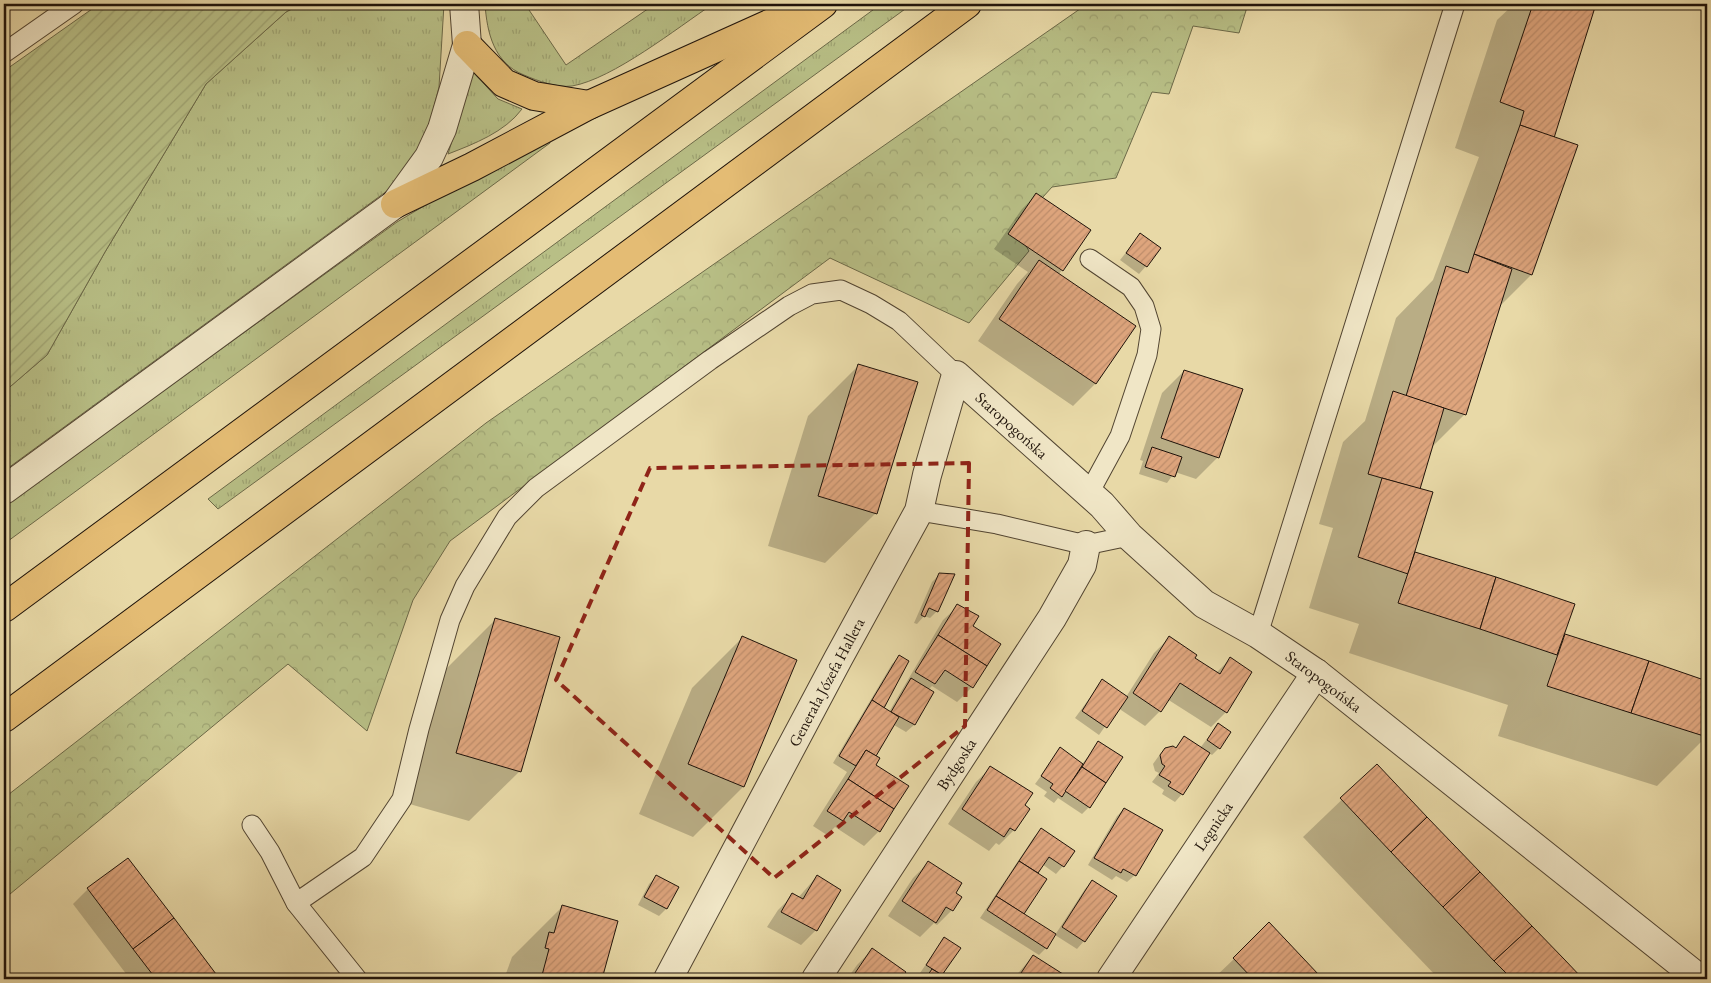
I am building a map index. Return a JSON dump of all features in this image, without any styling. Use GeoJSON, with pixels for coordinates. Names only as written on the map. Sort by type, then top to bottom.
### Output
{"type":"FeatureCollection","features":[{"type":"Feature","properties":{"kind":"highway"},"geometry":{"type":"LineString","coordinates":[[395,204],[472,167],[589,105],[814,4]]}},
{"type":"Feature","properties":{"kind":"highway"},"geometry":{"type":"LineString","coordinates":[[4,608],[823,4]]}},
{"type":"Feature","properties":{"kind":"highway"},"geometry":{"type":"LineString","coordinates":[[4,718],[967,4]]}},
{"type":"Feature","properties":{"kind":"highway"},"geometry":{"type":"LineString","coordinates":[[466,45],[504,83],[534,96],[589,105]]}},
{"type":"Feature","properties":{"kind":"street"},"geometry":{"type":"LineString","coordinates":[[4,490],[395,204],[429,157],[442,129],[466,45],[464,4]]}},
{"type":"Feature","properties":{"kind":"street","name":"Staropogońska"},"geometry":{"type":"LineString","coordinates":[[956,375],[1089,493],[1129,536],[1204,604],[1258,634],[1316,673],[1700,979]]}},
{"type":"Feature","properties":{"kind":"street","name":"Generała Józefa Hallera"},"geometry":{"type":"LineString","coordinates":[[668,979],[833,668],[919,512],[927,476],[956,375]]}},
{"type":"Feature","properties":{"kind":"street","name":"Bydgoska"},"geometry":{"type":"LineString","coordinates":[[816,979],[1052,618],[1082,565],[1086,545]]}},
{"type":"Feature","properties":{"kind":"street","name":"Legnicka"},"geometry":{"type":"LineString","coordinates":[[1111,979],[1316,673]]}},
{"type":"Feature","properties":{"kind":"lane"},"geometry":{"type":"LineString","coordinates":[[4,53],[74,4]]}},
{"type":"Feature","properties":{"kind":"lane"},"geometry":{"type":"LineString","coordinates":[[1258,634],[1455,4]]}},
{"type":"Feature","properties":{"kind":"lane"},"geometry":{"type":"LineString","coordinates":[[1089,493],[1120,436],[1148,355],[1151,329],[1144,306],[1132,287],[1090,259]]}},
{"type":"Feature","properties":{"kind":"lane"},"geometry":{"type":"LineString","coordinates":[[296,903],[363,857],[402,799],[419,729],[450,620],[465,586],[507,517],[536,488],[710,360],[789,306],[812,294],[840,290],[871,304],[899,321],[956,375]]}},
{"type":"Feature","properties":{"kind":"lane"},"geometry":{"type":"LineString","coordinates":[[919,512],[997,524],[1086,545],[1129,536]]}},
{"type":"Feature","properties":{"kind":"lane"},"geometry":{"type":"LineString","coordinates":[[252,825],[270,852],[296,903],[357,979]]}},
{"type":"Feature","properties":{"kind":"highlighted area"},"geometry":{"type":"Polygon","coordinates":[[[969,463],[965,726],[774,878],[556,680],[650,468],[969,463]]]}},
{"type":"Feature","properties":{"kind":"green space"},"geometry":{"type":"Polygon","coordinates":[[[99,4],[301,4],[286,12],[206,84],[105,252],[47,355],[4,392],[4,71],[99,4]]]}},
{"type":"Feature","properties":{"kind":"green space"},"geometry":{"type":"Polygon","coordinates":[[[301,4],[444,4],[439,87],[426,138],[391,188],[4,471],[4,392],[47,355],[105,252],[206,84],[286,12],[301,4]]]}},
{"type":"Feature","properties":{"kind":"green space"},"geometry":{"type":"Polygon","coordinates":[[[485,4],[525,4],[566,65],[655,4],[713,4],[663,39],[606,74],[572,86],[566,86],[535,80],[514,70],[506,63],[499,55],[490,36],[485,4]]]}},
{"type":"Feature","properties":{"kind":"green space"},"geometry":{"type":"Polygon","coordinates":[[[881,4],[912,4],[218,509],[208,499],[881,4]]]}},
{"type":"Feature","properties":{"kind":"green space"},"geometry":{"type":"Polygon","coordinates":[[[1087,4],[1248,4],[1239,33],[1193,26],[1169,94],[1152,92],[1116,178],[1052,187],[1015,228],[1029,251],[969,323],[830,258],[450,541],[413,600],[367,731],[288,664],[4,899],[4,798],[486,423],[1087,4]]]}},
{"type":"Feature","properties":{"kind":"green space"},"geometry":{"type":"Polygon","coordinates":[[[473,72],[498,99],[522,109],[498,131],[448,154],[473,72]]]}},
{"type":"Feature","properties":{"kind":"green space"},"geometry":{"type":"Polygon","coordinates":[[[548,136],[550,143],[4,544],[4,506],[397,222],[513,153],[548,136]]]}},
{"type":"Feature","properties":{"kind":"building"},"geometry":{"type":"Polygon","coordinates":[[[4,4],[16,4],[4,12],[4,4]]]}},
{"type":"Feature","properties":{"kind":"building"},"geometry":{"type":"Polygon","coordinates":[[[1533,4],[1596,4],[1554,138],[1520,125],[1524,111],[1500,102],[1533,4]]]}},
{"type":"Feature","properties":{"kind":"building"},"geometry":{"type":"Polygon","coordinates":[[[1520,125],[1578,145],[1532,275],[1474,254],[1520,125]]]}},
{"type":"Feature","properties":{"kind":"building"},"geometry":{"type":"Polygon","coordinates":[[[1036,193],[1091,230],[1063,271],[1008,234],[1036,193]]]}},
{"type":"Feature","properties":{"kind":"building"},"geometry":{"type":"Polygon","coordinates":[[[1140,233],[1161,248],[1147,267],[1126,253],[1140,233]]]}},
{"type":"Feature","properties":{"kind":"building"},"geometry":{"type":"Polygon","coordinates":[[[1474,254],[1512,269],[1466,415],[1406,396],[1446,266],[1468,273],[1474,254]]]}},
{"type":"Feature","properties":{"kind":"building"},"geometry":{"type":"Polygon","coordinates":[[[1039,260],[1136,326],[1096,384],[999,319],[1039,260]]]}},
{"type":"Feature","properties":{"kind":"building"},"geometry":{"type":"Polygon","coordinates":[[[858,364],[918,382],[877,514],[818,496],[858,364]]]}},
{"type":"Feature","properties":{"kind":"building"},"geometry":{"type":"Polygon","coordinates":[[[1184,370],[1243,389],[1219,458],[1161,438],[1184,370]]]}},
{"type":"Feature","properties":{"kind":"building"},"geometry":{"type":"Polygon","coordinates":[[[1393,391],[1444,408],[1420,489],[1368,474],[1393,391]]]}},
{"type":"Feature","properties":{"kind":"building"},"geometry":{"type":"Polygon","coordinates":[[[1152,447],[1182,457],[1175,477],[1145,467],[1152,447]]]}},
{"type":"Feature","properties":{"kind":"building"},"geometry":{"type":"Polygon","coordinates":[[[1382,478],[1433,492],[1408,574],[1358,557],[1382,478]]]}},
{"type":"Feature","properties":{"kind":"building"},"geometry":{"type":"Polygon","coordinates":[[[1415,552],[1496,577],[1480,629],[1398,603],[1415,552]]]}},
{"type":"Feature","properties":{"kind":"building"},"geometry":{"type":"Polygon","coordinates":[[[939,573],[955,574],[938,612],[929,608],[925,617],[921,615],[939,573]]]}},
{"type":"Feature","properties":{"kind":"building"},"geometry":{"type":"Polygon","coordinates":[[[1496,577],[1575,604],[1557,655],[1480,629],[1496,577]]]}},
{"type":"Feature","properties":{"kind":"building"},"geometry":{"type":"Polygon","coordinates":[[[957,604],[979,616],[973,626],[1001,644],[987,666],[938,635],[957,604]]]}},
{"type":"Feature","properties":{"kind":"building"},"geometry":{"type":"Polygon","coordinates":[[[495,618],[560,637],[521,772],[456,753],[495,618]]]}},
{"type":"Feature","properties":{"kind":"building"},"geometry":{"type":"Polygon","coordinates":[[[1565,634],[1649,661],[1631,713],[1547,686],[1565,634]]]}},
{"type":"Feature","properties":{"kind":"building"},"geometry":{"type":"Polygon","coordinates":[[[938,635],[987,666],[973,688],[945,670],[935,684],[915,672],[938,635]]]}},
{"type":"Feature","properties":{"kind":"building"},"geometry":{"type":"Polygon","coordinates":[[[742,636],[797,660],[744,787],[688,764],[742,636]]]}},
{"type":"Feature","properties":{"kind":"building"},"geometry":{"type":"Polygon","coordinates":[[[1169,636],[1197,655],[1195,658],[1220,674],[1230,657],[1252,672],[1227,713],[1180,683],[1161,712],[1133,693],[1169,636]]]}},
{"type":"Feature","properties":{"kind":"building"},"geometry":{"type":"Polygon","coordinates":[[[899,655],[909,661],[884,708],[872,700],[899,655]]]}},
{"type":"Feature","properties":{"kind":"building"},"geometry":{"type":"Polygon","coordinates":[[[1649,661],[1707,681],[1707,737],[1631,713],[1649,661]]]}},
{"type":"Feature","properties":{"kind":"building"},"geometry":{"type":"Polygon","coordinates":[[[911,678],[934,692],[915,725],[891,712],[911,678]]]}},
{"type":"Feature","properties":{"kind":"building"},"geometry":{"type":"Polygon","coordinates":[[[1102,679],[1128,697],[1107,728],[1082,711],[1102,679]]]}},
{"type":"Feature","properties":{"kind":"building"},"geometry":{"type":"Polygon","coordinates":[[[872,700],[899,717],[876,756],[866,750],[856,766],[839,756],[872,700]]]}},
{"type":"Feature","properties":{"kind":"building"},"geometry":{"type":"Polygon","coordinates":[[[1218,723],[1231,732],[1220,749],[1207,740],[1218,723]]]}},
{"type":"Feature","properties":{"kind":"building"},"geometry":{"type":"Polygon","coordinates":[[[1184,736],[1210,753],[1183,795],[1168,786],[1171,782],[1159,775],[1165,766],[1162,764],[1160,755],[1165,748],[1173,746],[1176,748],[1184,736]]]}},
{"type":"Feature","properties":{"kind":"building"},"geometry":{"type":"Polygon","coordinates":[[[1098,741],[1123,757],[1106,783],[1082,767],[1098,741]]]}},
{"type":"Feature","properties":{"kind":"building"},"geometry":{"type":"Polygon","coordinates":[[[1060,747],[1083,764],[1062,797],[1050,788],[1053,784],[1041,776],[1060,747]]]}},
{"type":"Feature","properties":{"kind":"building"},"geometry":{"type":"Polygon","coordinates":[[[866,750],[880,758],[876,765],[909,786],[894,809],[848,779],[866,750]]]}},
{"type":"Feature","properties":{"kind":"building"},"geometry":{"type":"Polygon","coordinates":[[[1377,764],[1427,817],[1391,852],[1340,798],[1377,764]]]}},
{"type":"Feature","properties":{"kind":"building"},"geometry":{"type":"Polygon","coordinates":[[[990,766],[1033,793],[1025,805],[1030,809],[1015,831],[1010,828],[1004,837],[962,809],[990,766]]]}},
{"type":"Feature","properties":{"kind":"building"},"geometry":{"type":"Polygon","coordinates":[[[1082,767],[1106,783],[1090,808],[1065,791],[1082,767]]]}},
{"type":"Feature","properties":{"kind":"building"},"geometry":{"type":"Polygon","coordinates":[[[848,779],[894,809],[880,832],[849,812],[843,821],[827,811],[848,779]]]}},
{"type":"Feature","properties":{"kind":"building"},"geometry":{"type":"Polygon","coordinates":[[[1124,808],[1163,830],[1136,876],[1123,869],[1121,873],[1094,858],[1124,808]]]}},
{"type":"Feature","properties":{"kind":"building"},"geometry":{"type":"Polygon","coordinates":[[[1427,817],[1480,872],[1443,907],[1391,852],[1427,817]]]}},
{"type":"Feature","properties":{"kind":"building"},"geometry":{"type":"Polygon","coordinates":[[[1041,828],[1075,851],[1064,867],[1049,857],[1038,873],[1019,861],[1041,828]]]}},
{"type":"Feature","properties":{"kind":"building"},"geometry":{"type":"Polygon","coordinates":[[[128,858],[174,918],[133,949],[87,888],[128,858]]]}},
{"type":"Feature","properties":{"kind":"building"},"geometry":{"type":"Polygon","coordinates":[[[928,861],[962,883],[956,893],[962,897],[953,911],[946,907],[936,923],[902,901],[928,861]]]}},
{"type":"Feature","properties":{"kind":"building"},"geometry":{"type":"Polygon","coordinates":[[[1019,861],[1047,879],[1024,914],[996,896],[1019,861]]]}},
{"type":"Feature","properties":{"kind":"building"},"geometry":{"type":"Polygon","coordinates":[[[1480,872],[1532,926],[1494,961],[1443,907],[1480,872]]]}},
{"type":"Feature","properties":{"kind":"building"},"geometry":{"type":"Polygon","coordinates":[[[656,875],[679,887],[667,909],[644,897],[656,875]]]}},
{"type":"Feature","properties":{"kind":"building"},"geometry":{"type":"Polygon","coordinates":[[[817,875],[841,890],[817,931],[781,912],[792,893],[803,899],[817,875]]]}},
{"type":"Feature","properties":{"kind":"building"},"geometry":{"type":"Polygon","coordinates":[[[1092,880],[1117,896],[1085,942],[1062,927],[1092,880]]]}},
{"type":"Feature","properties":{"kind":"building"},"geometry":{"type":"Polygon","coordinates":[[[996,896],[1056,934],[1047,949],[987,910],[996,896]]]}},
{"type":"Feature","properties":{"kind":"building"},"geometry":{"type":"Polygon","coordinates":[[[562,905],[618,921],[602,979],[541,979],[549,949],[545,948],[549,932],[554,933],[562,905]]]}},
{"type":"Feature","properties":{"kind":"building"},"geometry":{"type":"Polygon","coordinates":[[[174,918],[219,978],[156,979],[133,949],[174,918]]]}},
{"type":"Feature","properties":{"kind":"building"},"geometry":{"type":"Polygon","coordinates":[[[1269,922],[1319,975],[1315,979],[1253,979],[1233,958],[1269,922]]]}},
{"type":"Feature","properties":{"kind":"building"},"geometry":{"type":"Polygon","coordinates":[[[1532,926],[1583,979],[1512,979],[1494,961],[1532,926]]]}},
{"type":"Feature","properties":{"kind":"building"},"geometry":{"type":"Polygon","coordinates":[[[944,937],[961,948],[942,975],[926,965],[944,937]]]}},
{"type":"Feature","properties":{"kind":"building"},"geometry":{"type":"Polygon","coordinates":[[[872,948],[906,972],[901,979],[851,979],[872,948]]]}},
{"type":"Feature","properties":{"kind":"building"},"geometry":{"type":"Polygon","coordinates":[[[1033,955],[1066,976],[1064,979],[1017,979],[1033,955]]]}},
{"type":"Feature","properties":{"kind":"building"},"geometry":{"type":"Polygon","coordinates":[[[932,969],[942,975],[940,979],[925,979],[932,969]]]}},
{"type":"Feature","properties":{"kind":"building"},"geometry":{"type":"Polygon","coordinates":[[[944,973],[954,979],[940,979],[944,973]]]}}]}
